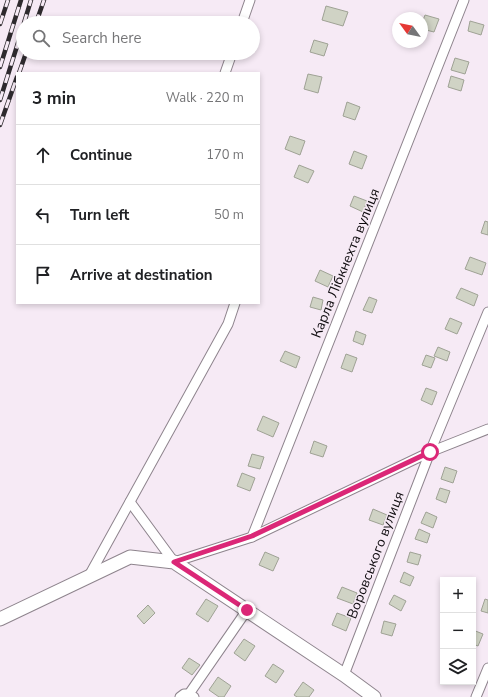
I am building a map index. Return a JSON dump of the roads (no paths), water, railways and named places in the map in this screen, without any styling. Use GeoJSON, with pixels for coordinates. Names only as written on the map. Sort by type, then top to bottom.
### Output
{"type":"FeatureCollection","features":[{"type":"Feature","properties":{"kind":"main road"},"geometry":{"type":"LineString","coordinates":[[0,619],[130,557],[174,562],[344,675],[374,697]]}},
{"type":"Feature","properties":{"kind":"street"},"geometry":{"type":"LineString","coordinates":[[244,16],[250,0]]}},
{"type":"Feature","properties":{"kind":"street","name":"Карла Лібкнехта вулиця"},"geometry":{"type":"LineString","coordinates":[[252,536],[464,0]]}},
{"type":"Feature","properties":{"kind":"street"},"geometry":{"type":"LineString","coordinates":[[225,72],[230,60]]}},
{"type":"Feature","properties":{"kind":"street"},"geometry":{"type":"LineString","coordinates":[[88,577],[228,324],[236,304]]}},
{"type":"Feature","properties":{"kind":"street","name":"Воровського вулиця"},"geometry":{"type":"LineString","coordinates":[[344,675],[430,452],[488,312]]}},
{"type":"Feature","properties":{"kind":"street"},"geometry":{"type":"LineString","coordinates":[[130,502],[174,562],[252,536],[430,452],[488,429]]}},
{"type":"Feature","properties":{"kind":"street"},"geometry":{"type":"LineString","coordinates":[[180,697],[184,694],[191,695],[247,610]]}},
{"type":"Feature","properties":{"kind":"street"},"geometry":{"type":"LineString","coordinates":[[476,697],[488,668]]}},
{"type":"Feature","properties":{"kind":"railway"},"geometry":{"type":"LineString","coordinates":[[0,24],[8,0]]}},
{"type":"Feature","properties":{"kind":"railway"},"geometry":{"type":"LineString","coordinates":[[0,67],[21,0]]}},
{"type":"Feature","properties":{"kind":"railway"},"geometry":{"type":"LineString","coordinates":[[26,16],[31,0]]}},
{"type":"Feature","properties":{"kind":"railway"},"geometry":{"type":"LineString","coordinates":[[38,16],[44,0]]}},
{"type":"Feature","properties":{"kind":"railway"},"geometry":{"type":"LineString","coordinates":[[0,100],[16,49]]}},
{"type":"Feature","properties":{"kind":"railway"},"geometry":{"type":"LineString","coordinates":[[19,72],[24,60]]}},
{"type":"Feature","properties":{"kind":"railway"},"geometry":{"type":"LineString","coordinates":[[0,125],[16,80]]}}]}
